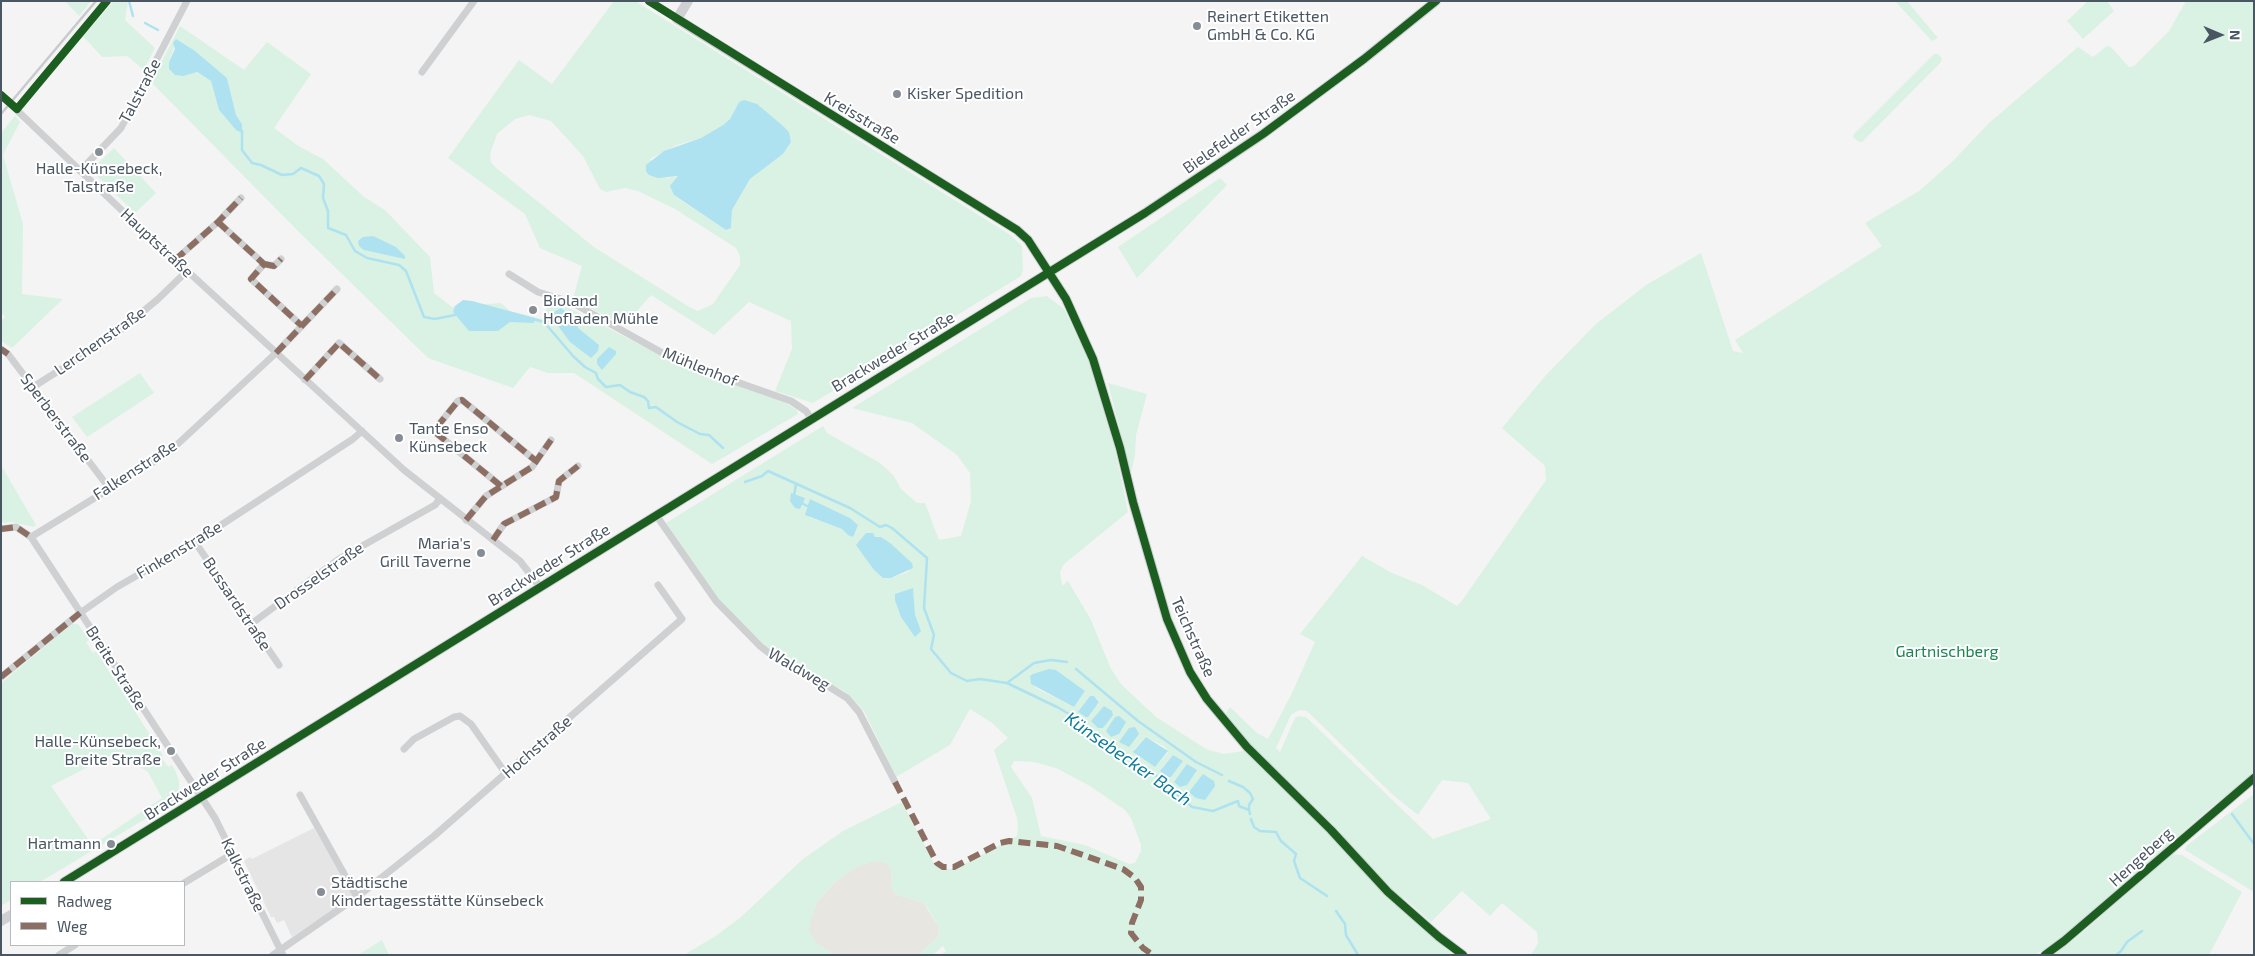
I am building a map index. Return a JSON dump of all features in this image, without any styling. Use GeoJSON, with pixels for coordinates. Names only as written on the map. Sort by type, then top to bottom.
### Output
{"type":"FeatureCollection","features":[{"type":"Feature","properties":{"kind":"street","name":"Talstraße"},"geometry":{"type":"LineString","coordinates":[[80,171],[121,128],[187,1]]}},
{"type":"Feature","properties":{"kind":"street"},"geometry":{"type":"LineString","coordinates":[[422,72],[474,1]]}},
{"type":"Feature","properties":{"kind":"street","name":"Kreisstraße"},"geometry":{"type":"LineString","coordinates":[[649,1],[1017,230],[1028,240],[1049,272]]}},
{"type":"Feature","properties":{"kind":"street"},"geometry":{"type":"LineString","coordinates":[[678,19],[688,1]]}},
{"type":"Feature","properties":{"kind":"street","name":"Bielefelder Straße"},"geometry":{"type":"LineString","coordinates":[[1049,272],[1144,213],[1255,139],[1364,59],[1436,1]]}},
{"type":"Feature","properties":{"kind":"street","name":"Hauptstraße"},"geometry":{"type":"LineString","coordinates":[[1,95],[305,380],[439,500],[526,567],[540,587]]}},
{"type":"Feature","properties":{"kind":"street"},"geometry":{"type":"LineString","coordinates":[[175,260],[218,222],[241,198]]}},
{"type":"Feature","properties":{"kind":"street"},"geometry":{"type":"LineString","coordinates":[[218,222],[264,264],[274,266],[281,259]]}},
{"type":"Feature","properties":{"kind":"street"},"geometry":{"type":"LineString","coordinates":[[264,264],[251,279],[302,326]]}},
{"type":"Feature","properties":{"kind":"street","name":"Lerchenstraße"},"geometry":{"type":"LineString","coordinates":[[33,387],[114,335],[158,299],[187,271]]}},
{"type":"Feature","properties":{"kind":"street","name":"Brackweder Straße"},"geometry":{"type":"LineString","coordinates":[[66,881],[1049,272]]}},
{"type":"Feature","properties":{"kind":"street","name":"Teichstraße"},"geometry":{"type":"LineString","coordinates":[[1049,272],[1066,299],[1100,378],[1166,619],[1190,672],[1207,699],[1247,747],[1331,830],[1388,892],[1439,937],[1463,955]]}},
{"type":"Feature","properties":{"kind":"street","name":"Mühlenhof"},"geometry":{"type":"LineString","coordinates":[[509,274],[538,292],[571,302],[676,361],[791,401],[799,405],[811,418]]}},
{"type":"Feature","properties":{"kind":"street","name":"Falkenstraße"},"geometry":{"type":"LineString","coordinates":[[31,537],[168,453],[276,353],[337,289]]}},
{"type":"Feature","properties":{"kind":"street"},"geometry":{"type":"LineString","coordinates":[[305,380],[339,343],[380,380]]}},
{"type":"Feature","properties":{"kind":"street","name":"Sperberstraße"},"geometry":{"type":"LineString","coordinates":[[1,349],[8,354],[109,488]]}},
{"type":"Feature","properties":{"kind":"street"},"geometry":{"type":"LineString","coordinates":[[501,486],[436,433],[436,428],[458,401],[462,400],[536,461]]}},
{"type":"Feature","properties":{"kind":"street","name":"Finkenstraße"},"geometry":{"type":"LineString","coordinates":[[1,677],[80,613],[117,587],[195,542],[354,440],[362,431]]}},
{"type":"Feature","properties":{"kind":"street"},"geometry":{"type":"LineString","coordinates":[[466,520],[486,496],[532,467],[551,440]]}},
{"type":"Feature","properties":{"kind":"street"},"geometry":{"type":"LineString","coordinates":[[492,540],[504,524],[556,497],[559,481],[578,466]]}},
{"type":"Feature","properties":{"kind":"street","name":"Drosselstraße"},"geometry":{"type":"LineString","coordinates":[[251,624],[339,559],[439,500]]}},
{"type":"Feature","properties":{"kind":"street","name":"Waldweg"},"geometry":{"type":"LineString","coordinates":[[656,515],[716,601],[760,646],[774,657],[847,698],[859,712],[895,782]]}},
{"type":"Feature","properties":{"kind":"street"},"geometry":{"type":"LineString","coordinates":[[1,529],[16,527],[31,537]]}},
{"type":"Feature","properties":{"kind":"street","name":"Breite Straße"},"geometry":{"type":"LineString","coordinates":[[31,537],[201,797]]}},
{"type":"Feature","properties":{"kind":"street","name":"Bussardstraße"},"geometry":{"type":"LineString","coordinates":[[195,542],[280,666]]}},
{"type":"Feature","properties":{"kind":"street","name":"Hochstraße"},"geometry":{"type":"LineString","coordinates":[[273,955],[281,952],[357,897],[506,774],[682,619],[658,585]]}},
{"type":"Feature","properties":{"kind":"street"},"geometry":{"type":"LineString","coordinates":[[404,749],[414,739],[454,717],[460,716],[472,724],[506,774]]}},
{"type":"Feature","properties":{"kind":"street","name":"Hengeberg"},"geometry":{"type":"LineString","coordinates":[[2045,955],[2094,916],[2254,778]]}},
{"type":"Feature","properties":{"kind":"street"},"geometry":{"type":"LineString","coordinates":[[300,795],[357,897]]}},
{"type":"Feature","properties":{"kind":"street","name":"Kalkstraße"},"geometry":{"type":"LineString","coordinates":[[201,797],[215,818],[281,952]]}},
{"type":"Feature","properties":{"kind":"street"},"geometry":{"type":"LineString","coordinates":[[185,882],[232,854]]}},
{"type":"Feature","properties":{"kind":"street"},"geometry":{"type":"LineString","coordinates":[[59,955],[74,946]]}},
{"type":"Feature","properties":{"kind":"shaded area"},"geometry":{"type":"Polygon","coordinates":[[[314,828],[354,896],[292,937],[284,920],[277,923],[274,917],[271,917],[244,861],[250,857],[252,859],[314,828]]]}},
{"type":"Feature","properties":{"kind":"green space"},"geometry":{"type":"Polygon","coordinates":[[[65,1],[91,1],[79,16],[65,1]]]}},
{"type":"Feature","properties":{"kind":"green space"},"geometry":{"type":"Polygon","coordinates":[[[114,1],[128,1],[125,20],[155,48],[144,70],[127,56],[102,57],[83,36],[114,1]]]}},
{"type":"Feature","properties":{"kind":"green space"},"geometry":{"type":"Polygon","coordinates":[[[614,1],[635,1],[1009,234],[1022,246],[1023,270],[1021,276],[813,403],[775,391],[792,349],[791,321],[749,302],[714,335],[651,295],[624,326],[573,299],[582,266],[540,248],[525,214],[448,158],[519,60],[552,84],[614,1]],[[739,102],[730,119],[723,125],[701,138],[677,145],[650,159],[667,178],[679,176],[675,180],[674,195],[726,230],[731,228],[732,210],[750,179],[783,154],[791,142],[789,132],[768,114],[739,102]],[[529,115],[515,119],[497,134],[490,154],[491,162],[495,167],[594,247],[691,308],[698,311],[713,304],[740,265],[740,256],[736,248],[675,209],[638,191],[625,188],[606,192],[600,189],[583,156],[551,121],[529,115]]]}},
{"type":"Feature","properties":{"kind":"green space"},"geometry":{"type":"Polygon","coordinates":[[[1895,1],[1907,1],[1938,38],[1932,41],[1895,1]]]}},
{"type":"Feature","properties":{"kind":"green space"},"geometry":{"type":"Polygon","coordinates":[[[2088,1],[2107,1],[2114,11],[2083,39],[2067,21],[2088,1]]]}},
{"type":"Feature","properties":{"kind":"green space","name":"Gartnischberg"},"geometry":{"type":"Polygon","coordinates":[[[2186,1],[2254,1],[2254,774],[2209,809],[2056,942],[2035,955],[1531,955],[1538,943],[1537,932],[1502,903],[1490,916],[1462,891],[1431,922],[1404,898],[1397,905],[1453,955],[940,955],[946,951],[943,946],[933,955],[918,955],[939,936],[938,926],[928,908],[924,903],[895,894],[892,889],[891,868],[855,868],[834,883],[818,901],[818,944],[835,955],[684,955],[717,935],[741,917],[803,859],[843,831],[902,802],[935,865],[944,869],[955,869],[1017,836],[1018,827],[1017,818],[994,750],[1008,738],[991,722],[970,709],[950,745],[896,777],[864,711],[844,691],[778,657],[748,630],[718,599],[666,523],[823,426],[827,433],[880,463],[894,476],[901,489],[917,503],[925,503],[939,540],[961,536],[971,501],[970,473],[957,455],[912,423],[852,408],[1031,298],[1047,296],[1064,309],[1089,361],[1115,449],[1128,512],[1064,564],[1060,572],[1062,586],[1068,581],[1091,620],[1111,669],[1121,684],[1156,717],[1206,749],[1223,754],[1244,751],[1250,745],[1226,713],[1230,707],[1257,733],[1268,739],[1291,695],[1315,642],[1300,634],[1362,556],[1392,573],[1422,585],[1457,606],[1461,602],[1546,480],[1545,466],[1502,428],[1546,375],[1596,324],[1646,285],[1701,253],[1733,351],[1743,353],[1735,340],[1882,246],[1865,223],[1919,191],[1953,161],[1989,123],[2078,47],[2093,57],[2107,46],[2111,47],[2129,67],[2134,66],[2169,31],[2186,1]],[[810,499],[809,517],[843,529],[848,535],[858,525],[850,518],[810,499]],[[881,537],[867,559],[874,570],[883,578],[891,578],[908,572],[912,563],[881,537]],[[914,594],[895,600],[915,615],[914,594]],[[1056,670],[1033,674],[1030,680],[1036,688],[1074,707],[1085,691],[1056,670]],[[1090,696],[1082,708],[1098,705],[1099,701],[1094,696],[1090,696]],[[1299,710],[1291,715],[1276,748],[1280,752],[1295,718],[1299,716],[1306,717],[1433,839],[1491,819],[1468,783],[1442,780],[1418,815],[1393,795],[1307,711],[1299,710]],[[1146,737],[1134,750],[1155,767],[1168,753],[1165,747],[1146,737]],[[1173,755],[1162,768],[1171,777],[1181,764],[1173,755]],[[1014,761],[1011,767],[1032,798],[1041,836],[1085,845],[1129,864],[1135,863],[1141,851],[1141,845],[1131,818],[1125,810],[1090,786],[1056,768],[1034,762],[1014,761]]]}},
{"type":"Feature","properties":{"kind":"green space"},"geometry":{"type":"Polygon","coordinates":[[[180,26],[244,70],[267,42],[311,74],[274,128],[300,147],[323,159],[364,197],[385,210],[430,257],[434,293],[452,307],[501,303],[510,311],[542,319],[548,306],[563,305],[676,363],[786,403],[797,410],[798,414],[712,464],[574,373],[548,373],[530,367],[513,388],[428,358],[300,233],[151,82],[180,26]],[[175,45],[169,62],[169,69],[175,75],[196,72],[211,81],[219,110],[236,130],[242,124],[236,115],[227,78],[195,51],[175,45]]]}},
{"type":"Feature","properties":{"kind":"green space"},"geometry":{"type":"Polygon","coordinates":[[[1934,54],[1938,54],[1942,58],[1941,62],[1862,142],[1853,137],[1854,134],[1934,54]]]}},
{"type":"Feature","properties":{"kind":"green space"},"geometry":{"type":"Polygon","coordinates":[[[15,116],[20,122],[3,155],[23,224],[22,294],[63,299],[12,348],[1,341],[1,321],[5,317],[1,312],[1,133],[15,116]]]}},
{"type":"Feature","properties":{"kind":"green space"},"geometry":{"type":"Polygon","coordinates":[[[114,148],[156,193],[135,213],[94,173],[93,168],[114,148]]]}},
{"type":"Feature","properties":{"kind":"green space"},"geometry":{"type":"Polygon","coordinates":[[[1220,178],[1227,185],[1137,278],[1118,247],[1220,178]]]}},
{"type":"Feature","properties":{"kind":"green space"},"geometry":{"type":"Polygon","coordinates":[[[140,373],[154,393],[87,437],[72,417],[140,373]]]}},
{"type":"Feature","properties":{"kind":"green space"},"geometry":{"type":"Polygon","coordinates":[[[1108,383],[1147,394],[1136,435],[1135,455],[1131,473],[1108,383]]]}},
{"type":"Feature","properties":{"kind":"green space"},"geometry":{"type":"Polygon","coordinates":[[[1,465],[36,525],[34,527],[1,521],[1,465]]]}},
{"type":"Feature","properties":{"kind":"green space"},"geometry":{"type":"Polygon","coordinates":[[[72,624],[78,624],[89,640],[86,642],[93,653],[96,651],[163,755],[161,757],[168,767],[172,765],[175,770],[179,781],[179,793],[175,801],[100,846],[97,842],[162,798],[148,772],[136,764],[133,757],[117,752],[51,786],[95,849],[42,881],[10,881],[10,901],[1,906],[1,683],[72,624]]]}},
{"type":"Feature","properties":{"kind":"green space"},"geometry":{"type":"Polygon","coordinates":[[[2254,794],[2254,892],[2185,850],[2186,846],[2254,794]]]}},
{"type":"Feature","properties":{"kind":"green space"},"geometry":{"type":"Polygon","coordinates":[[[2172,854],[2182,855],[2242,892],[2209,955],[2054,955],[2081,934],[2172,854]]]}},
{"type":"Feature","properties":{"kind":"green space"},"geometry":{"type":"Polygon","coordinates":[[[382,940],[389,955],[358,955],[382,940]]]}},
{"type":"Feature","properties":{"kind":"sand"},"geometry":{"type":"Polygon","coordinates":[[[875,861],[887,864],[891,868],[892,889],[895,894],[924,903],[938,926],[939,936],[918,955],[835,955],[818,944],[812,937],[809,929],[818,901],[834,883],[855,868],[875,861]]]}},
{"type":"Feature","properties":{"kind":"water"},"geometry":{"type":"Polygon","coordinates":[[[176,39],[195,51],[227,78],[236,115],[242,124],[242,133],[236,130],[219,110],[211,81],[197,72],[183,76],[175,75],[169,69],[169,62],[175,49],[173,43],[176,39]]]}},
{"type":"Feature","properties":{"kind":"water"},"geometry":{"type":"Polygon","coordinates":[[[744,100],[757,104],[783,126],[789,132],[791,142],[783,154],[750,179],[732,210],[731,228],[726,230],[674,195],[670,186],[678,176],[658,178],[649,175],[646,171],[646,165],[664,151],[701,138],[723,125],[730,119],[739,102],[744,100]]]}},
{"type":"Feature","properties":{"kind":"water"},"geometry":{"type":"Polygon","coordinates":[[[373,236],[396,247],[405,256],[405,259],[364,250],[359,246],[358,241],[363,237],[373,236]]]}},
{"type":"Feature","properties":{"kind":"water"},"geometry":{"type":"Polygon","coordinates":[[[463,300],[535,318],[534,323],[510,322],[498,331],[469,331],[453,312],[455,306],[463,300]]]}},
{"type":"Feature","properties":{"kind":"water"},"geometry":{"type":"Polygon","coordinates":[[[561,308],[576,319],[578,328],[599,345],[598,351],[591,358],[570,342],[553,319],[554,312],[561,308]]]}},
{"type":"Feature","properties":{"kind":"water"},"geometry":{"type":"Polygon","coordinates":[[[609,347],[616,351],[616,354],[602,370],[597,364],[597,359],[609,347]]]}},
{"type":"Feature","properties":{"kind":"water"},"geometry":{"type":"Polygon","coordinates":[[[791,493],[805,498],[800,509],[795,508],[790,501],[791,493]]]}},
{"type":"Feature","properties":{"kind":"water"},"geometry":{"type":"Polygon","coordinates":[[[810,499],[850,518],[858,525],[853,537],[842,529],[805,515],[810,499]]]}},
{"type":"Feature","properties":{"kind":"water"},"geometry":{"type":"Polygon","coordinates":[[[866,533],[873,533],[875,537],[881,537],[890,543],[912,563],[913,568],[891,578],[883,578],[874,570],[856,545],[866,533]]]}},
{"type":"Feature","properties":{"kind":"water"},"geometry":{"type":"Polygon","coordinates":[[[913,588],[915,615],[921,631],[915,637],[901,617],[895,600],[895,594],[913,588]]]}},
{"type":"Feature","properties":{"kind":"water"},"geometry":{"type":"Polygon","coordinates":[[[1049,669],[1056,670],[1085,691],[1074,707],[1031,684],[1030,676],[1049,669]]]}},
{"type":"Feature","properties":{"kind":"water"},"geometry":{"type":"Polygon","coordinates":[[[1090,696],[1094,696],[1099,702],[1088,717],[1086,717],[1078,712],[1090,696]]]}},
{"type":"Feature","properties":{"kind":"water"},"geometry":{"type":"Polygon","coordinates":[[[1104,706],[1112,711],[1113,715],[1103,728],[1098,728],[1091,721],[1104,706]]]}},
{"type":"Feature","properties":{"kind":"water"},"geometry":{"type":"Polygon","coordinates":[[[1119,716],[1126,722],[1119,734],[1111,737],[1106,731],[1115,717],[1119,716]]]}},
{"type":"Feature","properties":{"kind":"water"},"geometry":{"type":"Polygon","coordinates":[[[1135,727],[1139,734],[1129,747],[1119,742],[1129,728],[1135,727]]]}},
{"type":"Feature","properties":{"kind":"water"},"geometry":{"type":"Polygon","coordinates":[[[1146,737],[1168,751],[1155,767],[1133,752],[1146,737]]]}},
{"type":"Feature","properties":{"kind":"water"},"geometry":{"type":"Polygon","coordinates":[[[1173,755],[1183,761],[1171,777],[1166,777],[1160,771],[1173,755]]]}},
{"type":"Feature","properties":{"kind":"water"},"geometry":{"type":"Polygon","coordinates":[[[1187,764],[1197,770],[1187,785],[1180,787],[1174,782],[1187,764]]]}},
{"type":"Feature","properties":{"kind":"water"},"geometry":{"type":"Polygon","coordinates":[[[1203,774],[1214,781],[1215,786],[1205,800],[1196,798],[1189,792],[1203,774]]]}},
{"type":"Feature","properties":{"kind":"waterway","name":"Künsebecker Bach"},"geometry":{"type":"LineString","coordinates":[[129,1],[133,16]]}},
{"type":"Feature","properties":{"kind":"waterway","name":"Künsebecker Bach"},"geometry":{"type":"LineString","coordinates":[[145,23],[158,30]]}},
{"type":"Feature","properties":{"kind":"waterway","name":"Künsebecker Bach"},"geometry":{"type":"LineString","coordinates":[[242,131],[242,150],[252,163],[282,175],[293,174],[301,168],[319,176],[324,184],[323,198],[328,211],[328,228],[346,235],[355,251],[367,258],[399,265],[406,271],[424,317],[435,319],[455,315]]}},
{"type":"Feature","properties":{"kind":"waterway","name":"Künsebecker Bach"},"geometry":{"type":"LineString","coordinates":[[533,319],[544,322],[573,356],[585,367],[596,373],[598,379],[606,387],[620,385],[630,392],[644,397],[648,401],[649,408],[656,407],[677,422],[700,434],[709,435],[723,448]]}},
{"type":"Feature","properties":{"kind":"waterway","name":"Künsebecker Bach"},"geometry":{"type":"LineString","coordinates":[[745,482],[762,476],[768,471],[850,508],[880,527],[886,525],[892,528],[927,558],[924,608],[934,635],[931,649],[951,673],[967,681],[980,679],[1007,683],[1057,707],[1083,722],[1085,726],[1153,773],[1192,807],[1213,811],[1238,801],[1239,806],[1249,810],[1250,814]]}},
{"type":"Feature","properties":{"kind":"waterway"},"geometry":{"type":"LineString","coordinates":[[794,496],[796,484]]}},
{"type":"Feature","properties":{"kind":"waterway"},"geometry":{"type":"LineString","coordinates":[[800,502],[807,506]]}},
{"type":"Feature","properties":{"kind":"waterway","name":"Künsebecker Bach"},"geometry":{"type":"LineString","coordinates":[[1007,683],[1034,663],[1051,660],[1067,662]]}},
{"type":"Feature","properties":{"kind":"waterway","name":"Künsebecker Bach"},"geometry":{"type":"LineString","coordinates":[[1076,669],[1138,721],[1196,762],[1222,775]]}},
{"type":"Feature","properties":{"kind":"waterway","name":"Künsebecker Bach"},"geometry":{"type":"LineString","coordinates":[[1229,781],[1243,787],[1250,793],[1253,799],[1249,805],[1249,810]]}},
{"type":"Feature","properties":{"kind":"waterway"},"geometry":{"type":"LineString","coordinates":[[2232,814],[2254,844]]}},
{"type":"Feature","properties":{"kind":"waterway","name":"Künsebecker Bach"},"geometry":{"type":"LineString","coordinates":[[1251,819],[1254,827],[1260,831],[1276,832],[1281,841],[1296,854],[1294,861],[1300,878],[1327,896]]}},
{"type":"Feature","properties":{"kind":"waterway","name":"Künsebecker Bach"},"geometry":{"type":"LineString","coordinates":[[1336,911],[1345,924],[1346,935],[1358,955]]}},
{"type":"Feature","properties":{"kind":"waterway"},"geometry":{"type":"LineString","coordinates":[[2116,955],[2127,942],[2142,931]]}},
{"type":"Feature","properties":{"kind":"railway"},"geometry":{"type":"LineString","coordinates":[[1,114],[96,1]]}},
{"type":"Feature","properties":{"kind":"marked path"},"geometry":{"type":"LineString","coordinates":[[175,260],[218,222],[241,198]]}},
{"type":"Feature","properties":{"kind":"marked path"},"geometry":{"type":"LineString","coordinates":[[218,222],[264,264],[251,279],[302,326]]}},
{"type":"Feature","properties":{"kind":"marked path"},"geometry":{"type":"LineString","coordinates":[[264,264],[274,266],[281,259]]}},
{"type":"Feature","properties":{"kind":"marked path"},"geometry":{"type":"LineString","coordinates":[[276,353],[337,289]]}},
{"type":"Feature","properties":{"kind":"marked path"},"geometry":{"type":"LineString","coordinates":[[305,380],[339,343],[380,379]]}},
{"type":"Feature","properties":{"kind":"marked path"},"geometry":{"type":"LineString","coordinates":[[1,349],[8,354]]}},
{"type":"Feature","properties":{"kind":"marked path"},"geometry":{"type":"LineString","coordinates":[[501,486],[436,433],[436,428],[458,401],[462,400],[536,461]]}},
{"type":"Feature","properties":{"kind":"marked path"},"geometry":{"type":"LineString","coordinates":[[466,520],[486,496],[532,467],[551,440]]}},
{"type":"Feature","properties":{"kind":"marked path"},"geometry":{"type":"LineString","coordinates":[[493,540],[504,524],[556,497],[559,481],[578,466]]}},
{"type":"Feature","properties":{"kind":"marked path"},"geometry":{"type":"LineString","coordinates":[[1,529],[16,527],[31,537]]}},
{"type":"Feature","properties":{"kind":"marked path"},"geometry":{"type":"LineString","coordinates":[[1,677],[80,613]]}},
{"type":"Feature","properties":{"kind":"marked path"},"geometry":{"type":"LineString","coordinates":[[895,782],[937,863],[943,867],[954,867],[1000,843],[1009,841],[1057,846],[1123,869],[1135,878],[1141,887],[1141,900],[1132,923],[1131,933],[1143,948],[1153,955]]}},
{"type":"Feature","properties":{"kind":"cycle path"},"geometry":{"type":"LineString","coordinates":[[1,95],[17,109],[107,1]]}},
{"type":"Feature","properties":{"kind":"cycle path"},"geometry":{"type":"LineString","coordinates":[[649,1],[1017,230],[1028,240],[1066,299],[1093,359],[1120,448],[1133,502],[1167,619],[1190,672],[1207,699],[1247,747],[1331,830],[1388,892],[1439,937],[1463,955]]}},
{"type":"Feature","properties":{"kind":"cycle path"},"geometry":{"type":"LineString","coordinates":[[66,881],[1145,213],[1263,134],[1364,59],[1436,1]]}},
{"type":"Feature","properties":{"kind":"cycle path"},"geometry":{"type":"LineString","coordinates":[[2045,955],[2064,941],[2254,778]]}},
{"type":"Feature","properties":{"kind":"place","name":"Reinert Etiketten GmbH & Co. KG"},"geometry":{"type":"Point","coordinates":[1197,26]}},
{"type":"Feature","properties":{"kind":"place","name":"Kisker Spedition"},"geometry":{"type":"Point","coordinates":[897,94]}},
{"type":"Feature","properties":{"kind":"place","name":"Halle-Künsebeck, Talstraße"},"geometry":{"type":"Point","coordinates":[99,152]}},
{"type":"Feature","properties":{"kind":"place","name":"Bioland Hofladen Mühle"},"geometry":{"type":"Point","coordinates":[533,310]}},
{"type":"Feature","properties":{"kind":"place","name":"Tante Enso Künsebeck"},"geometry":{"type":"Point","coordinates":[399,438]}},
{"type":"Feature","properties":{"kind":"place","name":"Maria's Grill Taverne"},"geometry":{"type":"Point","coordinates":[481,553]}},
{"type":"Feature","properties":{"kind":"place","name":"Halle-Künsebeck, Breite Straße"},"geometry":{"type":"Point","coordinates":[171,751]}},
{"type":"Feature","properties":{"kind":"place","name":"Hartmann"},"geometry":{"type":"Point","coordinates":[111,844]}},
{"type":"Feature","properties":{"kind":"place","name":"Städtische Kindertagesstätte Künsebeck"},"geometry":{"type":"Point","coordinates":[321,892]}}]}
